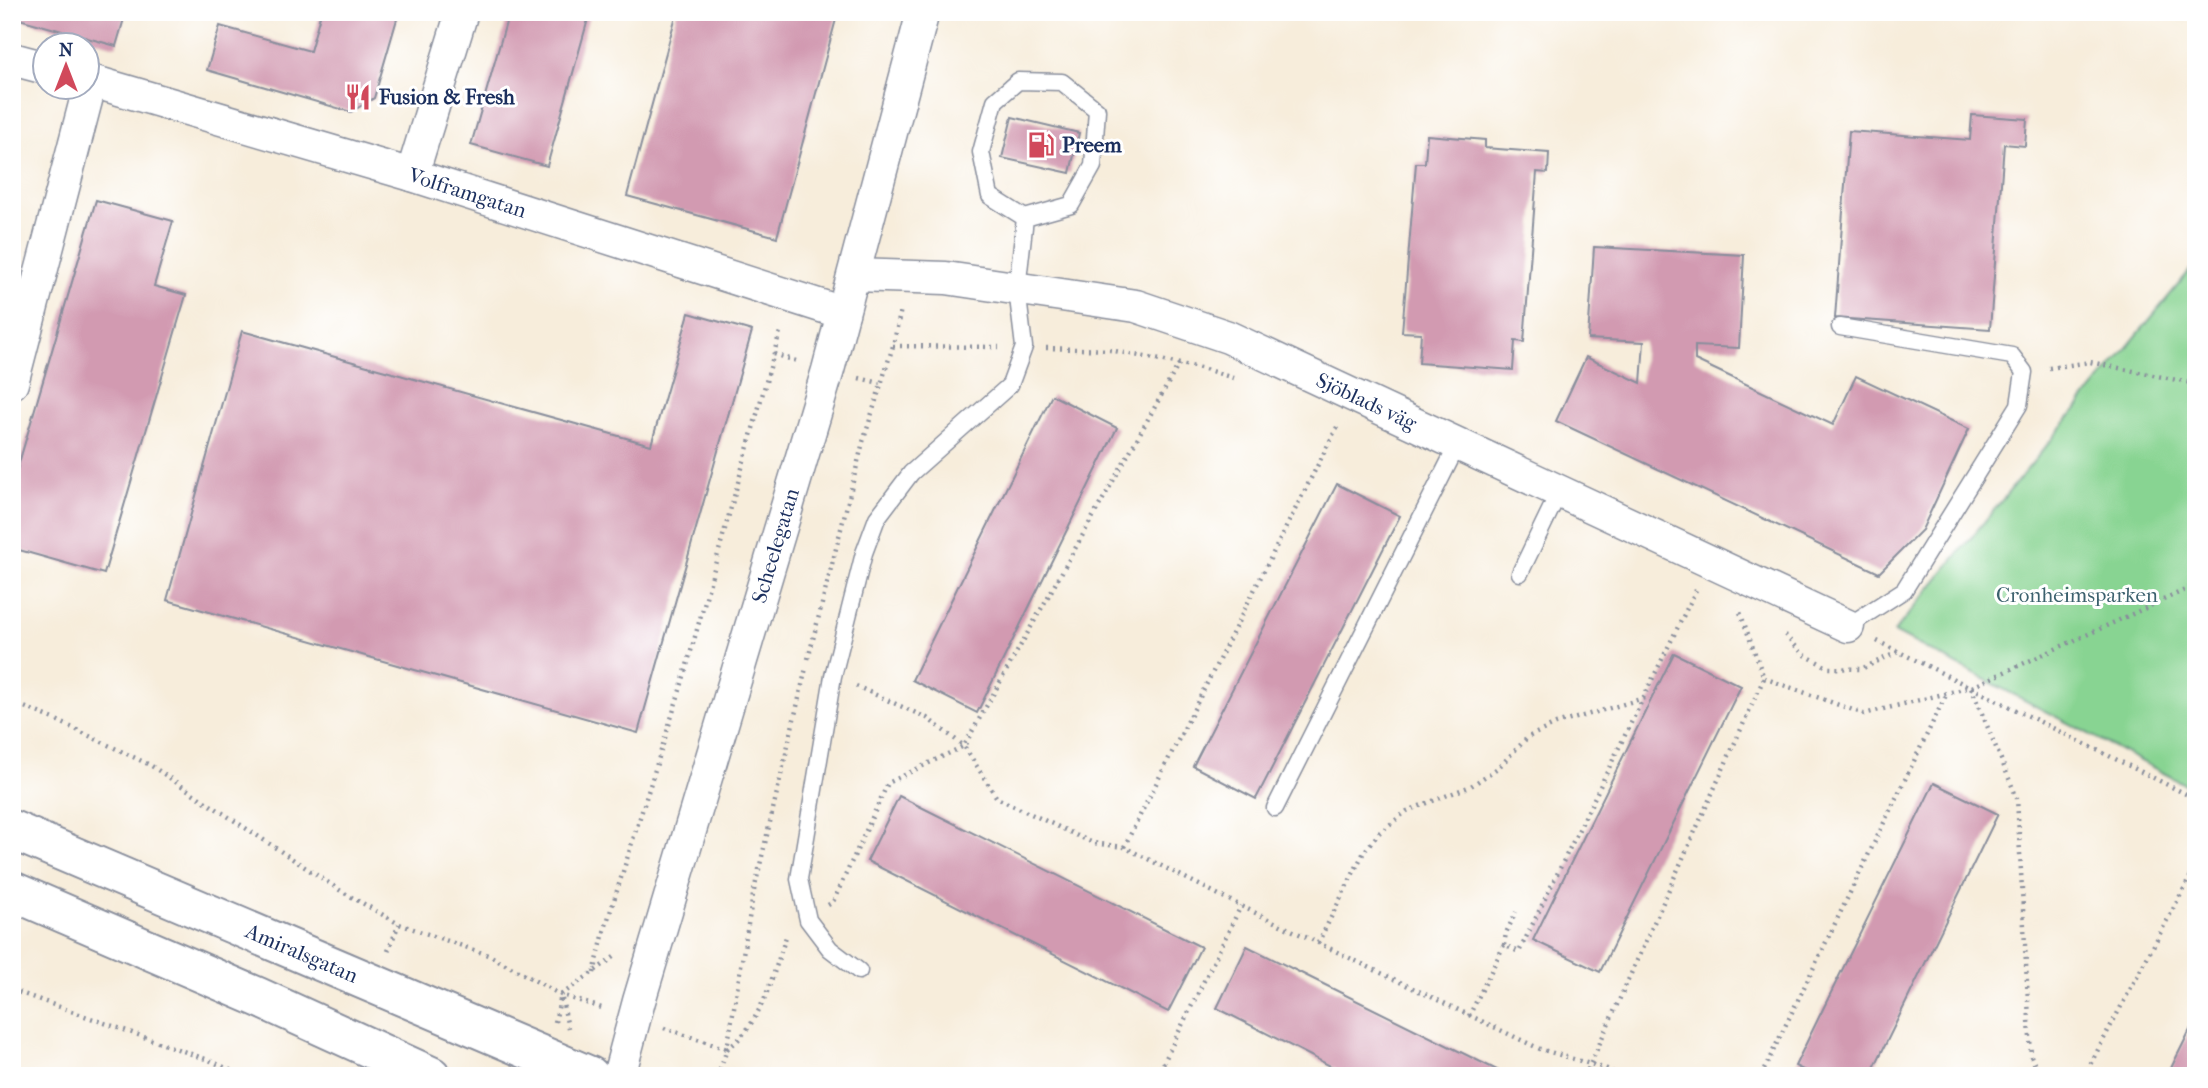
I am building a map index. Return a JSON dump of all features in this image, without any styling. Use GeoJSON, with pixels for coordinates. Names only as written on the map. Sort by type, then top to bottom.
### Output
{"type":"FeatureCollection","features":[{"type":"Feature","properties":{"kind":"main road","name":"Amiralsgatan"},"geometry":{"type":"LineString","coordinates":[[12,830],[590,1076]]}},
{"type":"Feature","properties":{"kind":"main road"},"geometry":{"type":"LineString","coordinates":[[12,891],[258,997],[431,1076]]}},
{"type":"Feature","properties":{"kind":"main road"},"geometry":{"type":"LineString","coordinates":[[258,997],[398,1076]]}},
{"type":"Feature","properties":{"kind":"street"},"geometry":{"type":"LineString","coordinates":[[412,175],[462,12]]}},
{"type":"Feature","properties":{"kind":"street","name":"Scheelegatan"},"geometry":{"type":"LineString","coordinates":[[619,1076],[642,987],[828,370],[923,12]]}},
{"type":"Feature","properties":{"kind":"street"},"geometry":{"type":"LineString","coordinates":[[12,59],[32,64]]}},
{"type":"Feature","properties":{"kind":"street","name":"Volframgatan"},"geometry":{"type":"LineString","coordinates":[[102,84],[412,175],[843,313]]}},
{"type":"Feature","properties":{"kind":"street"},"geometry":{"type":"LineString","coordinates":[[12,383],[83,102]]}},
{"type":"Feature","properties":{"kind":"street","name":"Sjöblads väg"},"geometry":{"type":"LineString","coordinates":[[854,275],[946,278],[1136,306],[1228,337],[1849,626]]}},
{"type":"Feature","properties":{"kind":"lane"},"geometry":{"type":"LineString","coordinates":[[1018,81],[1062,82],[1097,110],[1093,166],[1072,205],[1025,218],[990,196],[981,152],[995,101],[1018,81]]}},
{"type":"Feature","properties":{"kind":"lane"},"geometry":{"type":"LineString","coordinates":[[859,971],[830,948],[808,920],[799,879],[833,676],[864,552],[877,518],[911,472],[1010,385],[1024,347],[1017,289],[1025,218]]}},
{"type":"Feature","properties":{"kind":"lane"},"geometry":{"type":"LineString","coordinates":[[1840,327],[2012,356],[2024,372],[2019,405],[1904,590],[1849,626]]}},
{"type":"Feature","properties":{"kind":"lane"},"geometry":{"type":"LineString","coordinates":[[1275,808],[1458,444]]}},
{"type":"Feature","properties":{"kind":"lane"},"geometry":{"type":"LineString","coordinates":[[1520,573],[1559,492]]}},
{"type":"Feature","properties":{"kind":"path"},"geometry":{"type":"LineString","coordinates":[[12,702],[150,765],[341,891],[399,924],[491,956],[561,995],[594,973],[604,932],[681,687],[789,296]]}},
{"type":"Feature","properties":{"kind":"path"},"geometry":{"type":"LineString","coordinates":[[893,346],[1024,347]]}},
{"type":"Feature","properties":{"kind":"path"},"geometry":{"type":"LineString","coordinates":[[2024,372],[2090,362],[2196,384]]}},
{"type":"Feature","properties":{"kind":"path"},"geometry":{"type":"LineString","coordinates":[[718,1076],[727,1049],[752,1023],[787,934],[833,902],[888,783],[964,746],[1179,363]]}},
{"type":"Feature","properties":{"kind":"path"},"geometry":{"type":"LineString","coordinates":[[1124,847],[1342,417]]}},
{"type":"Feature","properties":{"kind":"path"},"geometry":{"type":"LineString","coordinates":[[1764,678],[1864,714],[1971,687],[2196,585]]}},
{"type":"Feature","properties":{"kind":"path"},"geometry":{"type":"LineString","coordinates":[[1504,945],[1519,953],[1697,588]]}},
{"type":"Feature","properties":{"kind":"path"},"geometry":{"type":"LineString","coordinates":[[1585,1076],[1764,678],[1739,609]]}},
{"type":"Feature","properties":{"kind":"path"},"geometry":{"type":"LineString","coordinates":[[1898,652],[2196,799]]}},
{"type":"Feature","properties":{"kind":"path"},"geometry":{"type":"LineString","coordinates":[[833,676],[927,718],[964,746],[997,797],[1093,843],[1124,847],[1540,1049],[1621,1076]]}},
{"type":"Feature","properties":{"kind":"path"},"geometry":{"type":"LineString","coordinates":[[1971,687],[2017,798],[2031,1056],[2040,1076]]}},
{"type":"Feature","properties":{"kind":"path"},"geometry":{"type":"LineString","coordinates":[[1761,1076],[1947,694]]}},
{"type":"Feature","properties":{"kind":"path"},"geometry":{"type":"LineString","coordinates":[[1318,943],[1364,852],[1379,833],[1407,811],[1471,786],[1499,767],[1528,737],[1556,724],[1644,698]]}},
{"type":"Feature","properties":{"kind":"path"},"geometry":{"type":"LineString","coordinates":[[2084,1076],[2196,866]]}},
{"type":"Feature","properties":{"kind":"path"},"geometry":{"type":"LineString","coordinates":[[1157,1076],[1241,906]]}},
{"type":"Feature","properties":{"kind":"path"},"geometry":{"type":"LineString","coordinates":[[1469,1016],[1504,945],[1506,933],[1516,912]]}},
{"type":"Feature","properties":{"kind":"path"},"geometry":{"type":"LineString","coordinates":[[383,962],[399,924]]}},
{"type":"Feature","properties":{"kind":"path"},"geometry":{"type":"LineString","coordinates":[[12,989],[198,1056],[243,1076]]}},
{"type":"Feature","properties":{"kind":"green space","name":"Cronheimsparken"},"geometry":{"type":"Polygon","coordinates":[[[2196,263],[2196,790],[1894,632],[2196,263]]]}},
{"type":"Feature","properties":{"kind":"building"},"geometry":{"type":"Polygon","coordinates":[[[12,12],[126,12],[116,46],[102,42],[102,32],[66,32],[12,17],[12,12]]]}},
{"type":"Feature","properties":{"kind":"building"},"geometry":{"type":"Polygon","coordinates":[[[321,12],[399,12],[374,98],[351,112],[207,70],[220,26],[310,51],[321,12]]]}},
{"type":"Feature","properties":{"kind":"building"},"geometry":{"type":"Polygon","coordinates":[[[509,12],[590,12],[547,166],[471,145],[509,12]]]}},
{"type":"Feature","properties":{"kind":"building"},"geometry":{"type":"Polygon","coordinates":[[[677,12],[838,12],[777,237],[627,196],[677,12]]]}},
{"type":"Feature","properties":{"kind":"building"},"geometry":{"type":"Polygon","coordinates":[[[1972,115],[2027,119],[2025,146],[2004,144],[1990,329],[1835,318],[1849,131],[1970,140],[1972,115]]]}},
{"type":"Feature","properties":{"kind":"building","name":"Preem"},"geometry":{"type":"Polygon","coordinates":[[[1012,117],[1079,133],[1070,173],[1002,158],[1012,117]]]}},
{"type":"Feature","properties":{"kind":"building"},"geometry":{"type":"Polygon","coordinates":[[[1427,135],[1485,140],[1485,148],[1549,153],[1548,173],[1537,172],[1524,342],[1515,341],[1513,370],[1419,363],[1421,333],[1402,332],[1416,163],[1425,163],[1427,135]]]}},
{"type":"Feature","properties":{"kind":"building"},"geometry":{"type":"Polygon","coordinates":[[[96,200],[173,221],[154,286],[186,295],[104,574],[12,548],[12,487],[96,200]]]}},
{"type":"Feature","properties":{"kind":"building"},"geometry":{"type":"Polygon","coordinates":[[[1594,247],[1744,255],[1739,348],[1695,346],[1695,360],[1833,425],[1856,376],[1969,429],[1922,530],[1879,573],[1556,421],[1586,357],[1641,383],[1644,342],[1588,339],[1594,247]]]}},
{"type":"Feature","properties":{"kind":"building"},"geometry":{"type":"Polygon","coordinates":[[[689,313],[752,331],[638,733],[167,600],[242,331],[651,445],[689,313]]]}},
{"type":"Feature","properties":{"kind":"building"},"geometry":{"type":"Polygon","coordinates":[[[1052,395],[1117,428],[977,713],[912,680],[1052,395]]]}},
{"type":"Feature","properties":{"kind":"building"},"geometry":{"type":"Polygon","coordinates":[[[1337,484],[1400,516],[1256,799],[1193,766],[1337,484]]]}},
{"type":"Feature","properties":{"kind":"building"},"geometry":{"type":"Polygon","coordinates":[[[1674,653],[1741,686],[1600,972],[1533,940],[1674,653]]]}},
{"type":"Feature","properties":{"kind":"building"},"geometry":{"type":"Polygon","coordinates":[[[1934,783],[1998,814],[1870,1076],[1815,1076],[1795,1066],[1934,783]]]}},
{"type":"Feature","properties":{"kind":"building"},"geometry":{"type":"Polygon","coordinates":[[[899,796],[1201,947],[1168,1012],[867,861],[899,796]]]}},
{"type":"Feature","properties":{"kind":"building"},"geometry":{"type":"Polygon","coordinates":[[[1247,946],[1509,1076],[1350,1076],[1217,1008],[1247,946]]]}},
{"type":"Feature","properties":{"kind":"building"},"geometry":{"type":"Polygon","coordinates":[[[2196,1018],[2196,1076],[2167,1076],[2196,1018]]]}},
{"type":"Feature","properties":{"kind":"place","name":"Fusion & Fresh"},"geometry":{"type":"Point","coordinates":[358,97]}},
{"type":"Feature","properties":{"kind":"place","name":"Preem"},"geometry":{"type":"Point","coordinates":[1041,145]}}]}
